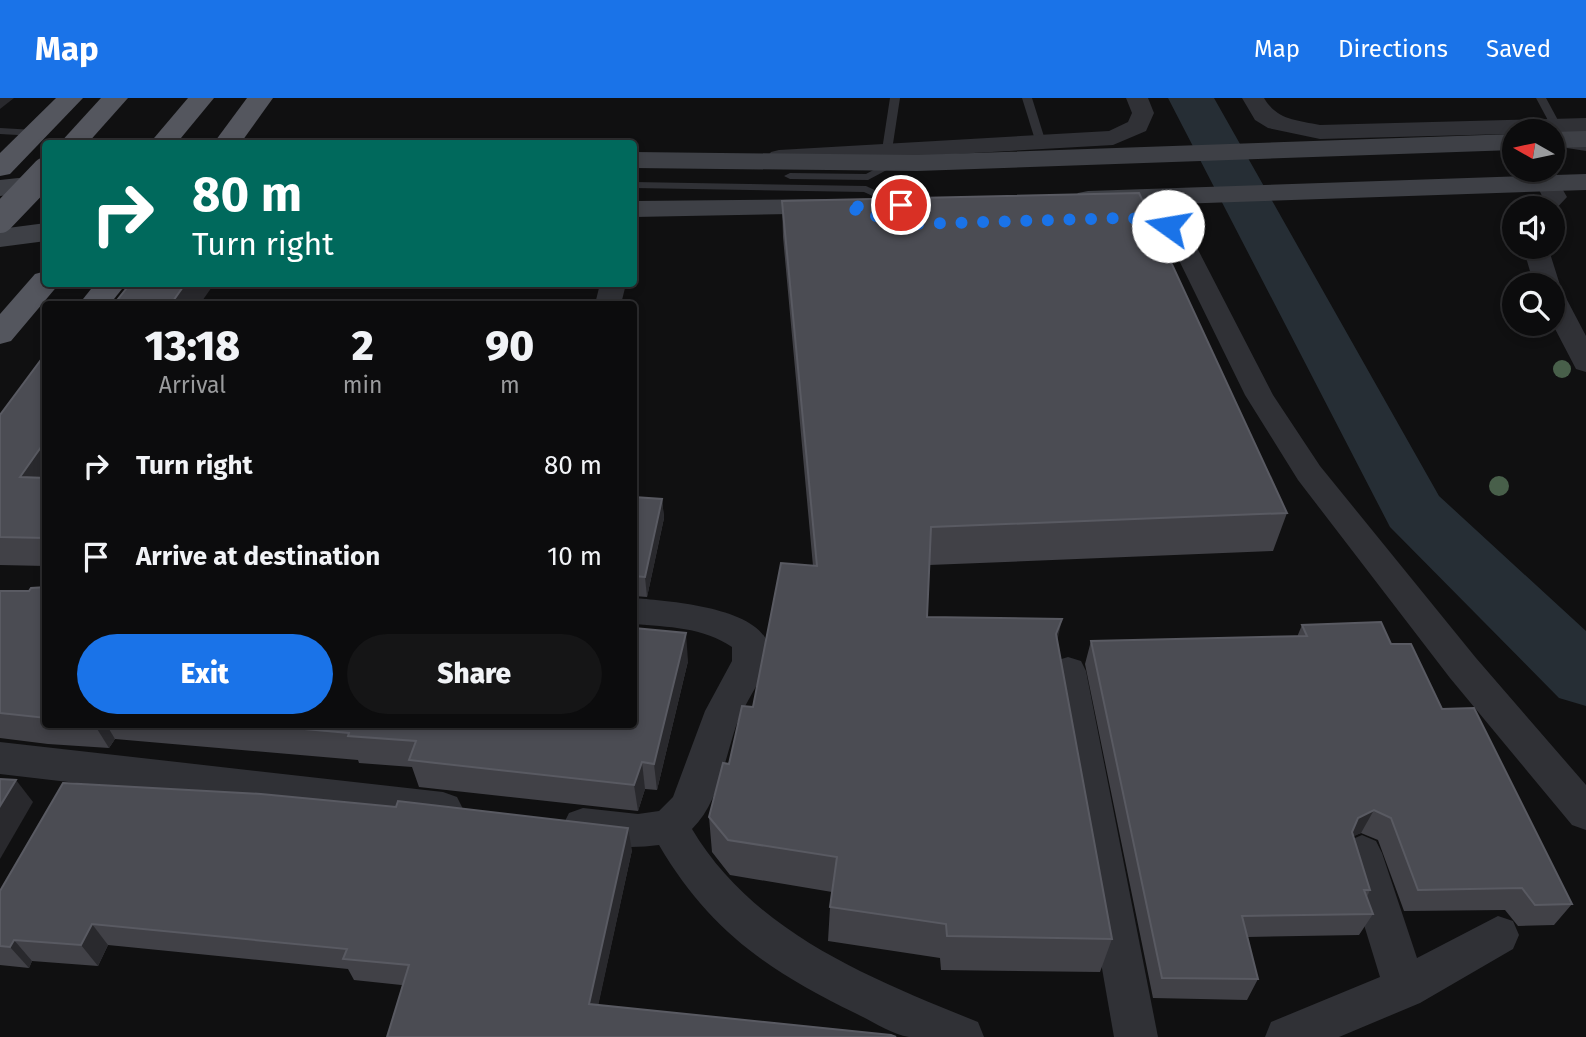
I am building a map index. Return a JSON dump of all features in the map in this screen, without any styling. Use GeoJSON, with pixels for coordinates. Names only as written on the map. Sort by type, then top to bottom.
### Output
{"type":"FeatureCollection","features":[{"type":"Feature","properties":{"kind":"highway"},"geometry":{"type":"LineString","coordinates":[[0,168],[70,98]]}},
{"type":"Feature","properties":{"kind":"highway"},"geometry":{"type":"LineString","coordinates":[[76,140],[115,98]]}},
{"type":"Feature","properties":{"kind":"highway"},"geometry":{"type":"LineString","coordinates":[[165,140],[201,98]]}},
{"type":"Feature","properties":{"kind":"highway"},"geometry":{"type":"LineString","coordinates":[[229,140],[260,98]]}},
{"type":"Feature","properties":{"kind":"highway"},"geometry":{"type":"LineString","coordinates":[[0,219],[42,175]]}},
{"type":"Feature","properties":{"kind":"highway"},"geometry":{"type":"LineString","coordinates":[[0,334],[42,285]]}},
{"type":"Feature","properties":{"kind":"highway"},"geometry":{"type":"LineString","coordinates":[[97,301],[108,287]]}},
{"type":"Feature","properties":{"kind":"main road"},"geometry":{"type":"LineString","coordinates":[[637,160],[899,158],[1502,142]]}},
{"type":"Feature","properties":{"kind":"main road"},"geometry":{"type":"LineString","coordinates":[[0,188],[42,183]]}},
{"type":"Feature","properties":{"kind":"main road"},"geometry":{"type":"LineString","coordinates":[[1063,210],[1489,184],[1570,186]]}},
{"type":"Feature","properties":{"kind":"main road"},"geometry":{"type":"LineString","coordinates":[[637,209],[846,207]]}},
{"type":"Feature","properties":{"kind":"main road"},"geometry":{"type":"LineString","coordinates":[[0,238],[42,233]]}},
{"type":"Feature","properties":{"kind":"street"},"geometry":{"type":"LineString","coordinates":[[899,158],[1112,138],[1138,126],[1143,113],[1137,98]]}},
{"type":"Feature","properties":{"kind":"street"},"geometry":{"type":"LineString","coordinates":[[1253,98],[1263,115],[1276,123],[1320,132],[1566,139],[1586,125]]}},
{"type":"Feature","properties":{"kind":"street"},"geometry":{"type":"LineString","coordinates":[[846,207],[893,221],[919,210]]}},
{"type":"Feature","properties":{"kind":"street"},"geometry":{"type":"LineString","coordinates":[[1063,210],[1135,218],[1168,226],[1184,244],[1259,395],[1309,473],[1463,668],[1586,813]]}},
{"type":"Feature","properties":{"kind":"street"},"geometry":{"type":"LineString","coordinates":[[1565,322],[1586,363]]}},
{"type":"Feature","properties":{"kind":"street"},"geometry":{"type":"LineString","coordinates":[[542,820],[638,831],[669,826],[689,807],[723,710],[751,661],[750,641],[733,628],[706,620],[637,611]]}},
{"type":"Feature","properties":{"kind":"street"},"geometry":{"type":"LineString","coordinates":[[1068,671],[1136,1037]]}},
{"type":"Feature","properties":{"kind":"street"},"geometry":{"type":"LineString","coordinates":[[0,758],[474,813]]}},
{"type":"Feature","properties":{"kind":"street"},"geometry":{"type":"LineString","coordinates":[[56,803],[78,767]]}},
{"type":"Feature","properties":{"kind":"street"},"geometry":{"type":"LineString","coordinates":[[669,826],[698,872],[744,920],[794,956],[896,1011],[962,1037]]}},
{"type":"Feature","properties":{"kind":"street"},"geometry":{"type":"LineString","coordinates":[[1362,853],[1405,988]]}},
{"type":"Feature","properties":{"kind":"street"},"geometry":{"type":"LineString","coordinates":[[1287,1037],[1405,988],[1498,935]]}},
{"type":"Feature","properties":{"kind":"lane"},"geometry":{"type":"LineString","coordinates":[[637,174],[868,177],[899,158],[895,98]]}},
{"type":"Feature","properties":{"kind":"lane"},"geometry":{"type":"LineString","coordinates":[[1027,98],[1041,143]]}},
{"type":"Feature","properties":{"kind":"lane"},"geometry":{"type":"LineString","coordinates":[[1541,98],[1566,139]]}},
{"type":"Feature","properties":{"kind":"lane"},"geometry":{"type":"LineString","coordinates":[[0,131],[35,133]]}},
{"type":"Feature","properties":{"kind":"lane"},"geometry":{"type":"LineString","coordinates":[[637,185],[866,189],[919,210]]}},
{"type":"Feature","properties":{"kind":"building"},"geometry":{"type":"Polygon","coordinates":[[[1139,193],[1287,513],[931,527],[927,617],[1062,619],[1056,634],[1112,939],[947,936],[946,924],[830,907],[837,857],[728,840],[709,817],[723,763],[729,764],[742,706],[753,707],[781,563],[817,566],[782,201],[1139,193]]]}},
{"type":"Feature","properties":{"kind":"building"},"geometry":{"type":"Polygon","coordinates":[[[128,287],[183,287],[173,301],[116,301],[128,287]]]}},
{"type":"Feature","properties":{"kind":"building"},"geometry":{"type":"Polygon","coordinates":[[[42,358],[42,446],[20,477],[42,478],[42,538],[0,537],[0,415],[42,358]]]}},
{"type":"Feature","properties":{"kind":"building"},"geometry":{"type":"Polygon","coordinates":[[[637,497],[662,499],[645,577],[637,576],[637,497]]]}},
{"type":"Feature","properties":{"kind":"building"},"geometry":{"type":"Polygon","coordinates":[[[42,587],[42,718],[0,713],[0,591],[29,591],[31,588],[42,587]]]}},
{"type":"Feature","properties":{"kind":"building"},"geometry":{"type":"Polygon","coordinates":[[[1381,622],[1391,644],[1411,644],[1442,709],[1474,708],[1572,904],[1535,905],[1522,888],[1418,890],[1391,818],[1374,810],[1358,818],[1352,832],[1370,890],[1364,890],[1373,914],[1242,916],[1258,979],[1162,978],[1091,641],[1307,636],[1302,625],[1381,622]]]}},
{"type":"Feature","properties":{"kind":"building"},"geometry":{"type":"Polygon","coordinates":[[[637,628],[686,633],[654,764],[642,762],[634,785],[409,760],[416,741],[348,736],[349,733],[293,728],[637,728],[637,628]]]}},
{"type":"Feature","properties":{"kind":"building"},"geometry":{"type":"Polygon","coordinates":[[[0,779],[16,780],[0,806],[0,779]]]}},
{"type":"Feature","properties":{"kind":"building"},"geometry":{"type":"Polygon","coordinates":[[[63,783],[261,794],[396,807],[398,801],[628,828],[589,1004],[896,1037],[387,1037],[409,965],[343,959],[347,949],[92,924],[81,945],[14,940],[10,947],[0,946],[0,891],[63,783]]]}},
{"type":"Feature","properties":{"kind":"waterway"},"geometry":{"type":"LineString","coordinates":[[1191,98],[1414,511],[1586,677]]}},
{"type":"Feature","properties":{"kind":"route"},"geometry":{"type":"LineString","coordinates":[[901,205],[846,207],[893,221],[915,224],[1122,218],[1148,219],[1168,226]]}}]}
